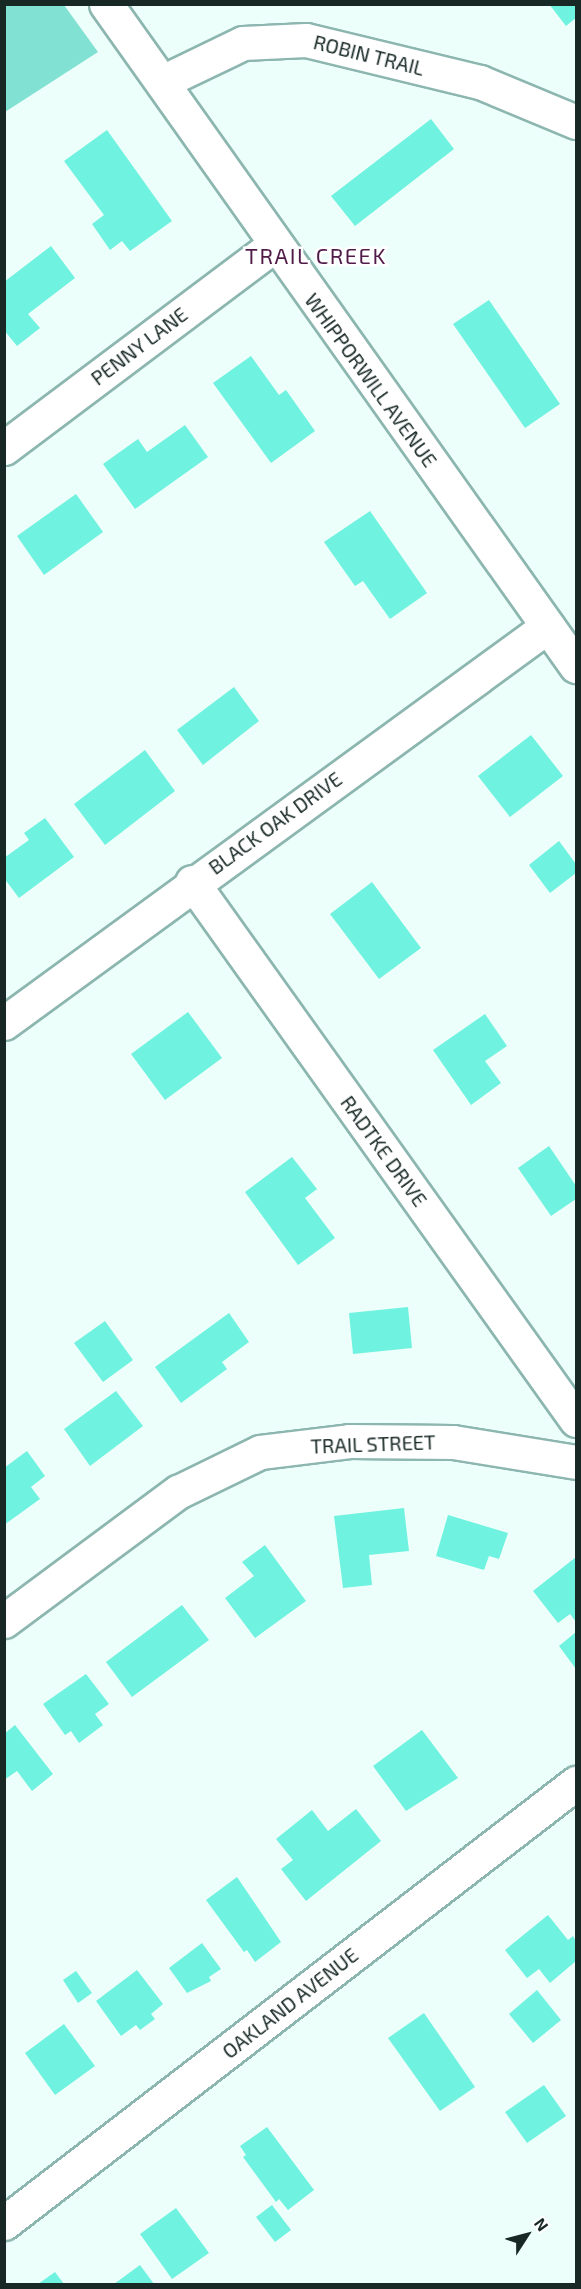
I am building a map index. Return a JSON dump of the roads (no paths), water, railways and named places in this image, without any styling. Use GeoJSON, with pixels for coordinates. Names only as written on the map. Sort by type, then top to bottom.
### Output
{"type":"FeatureCollection","features":[{"type":"Feature","properties":{"kind":"street","name":"WHIPPORWILL AVENUE"},"geometry":{"type":"LineString","coordinates":[[106,4],[274,244],[576,666]]}},
{"type":"Feature","properties":{"kind":"street","name":"ROBIN TRAIL"},"geometry":{"type":"LineString","coordinates":[[162,82],[243,43],[306,39],[480,82],[576,122]]}},
{"type":"Feature","properties":{"kind":"street","name":"PENNY LANE"},"geometry":{"type":"LineString","coordinates":[[4,448],[274,244]]}},
{"type":"Feature","properties":{"kind":"street","name":"BLACK OAK DRIVE"},"geometry":{"type":"LineString","coordinates":[[4,1023],[192,882],[548,626]]}},
{"type":"Feature","properties":{"kind":"street","name":"RADTKE DRIVE"},"geometry":{"type":"LineString","coordinates":[[192,882],[576,1420]]}},
{"type":"Feature","properties":{"kind":"street","name":"TRAIL STREET"},"geometry":{"type":"LineString","coordinates":[[4,1621],[178,1492],[260,1452],[350,1441],[453,1442],[576,1462]]}},
{"type":"Feature","properties":{"kind":"street","name":"OAKLAND AVENUE"},"geometry":{"type":"LineString","coordinates":[[4,2223],[576,1783]]}},
{"type":"Feature","properties":{"kind":"district","name":"TRAIL CREEK"},"geometry":{"type":"Point","coordinates":[316,256]}}]}
